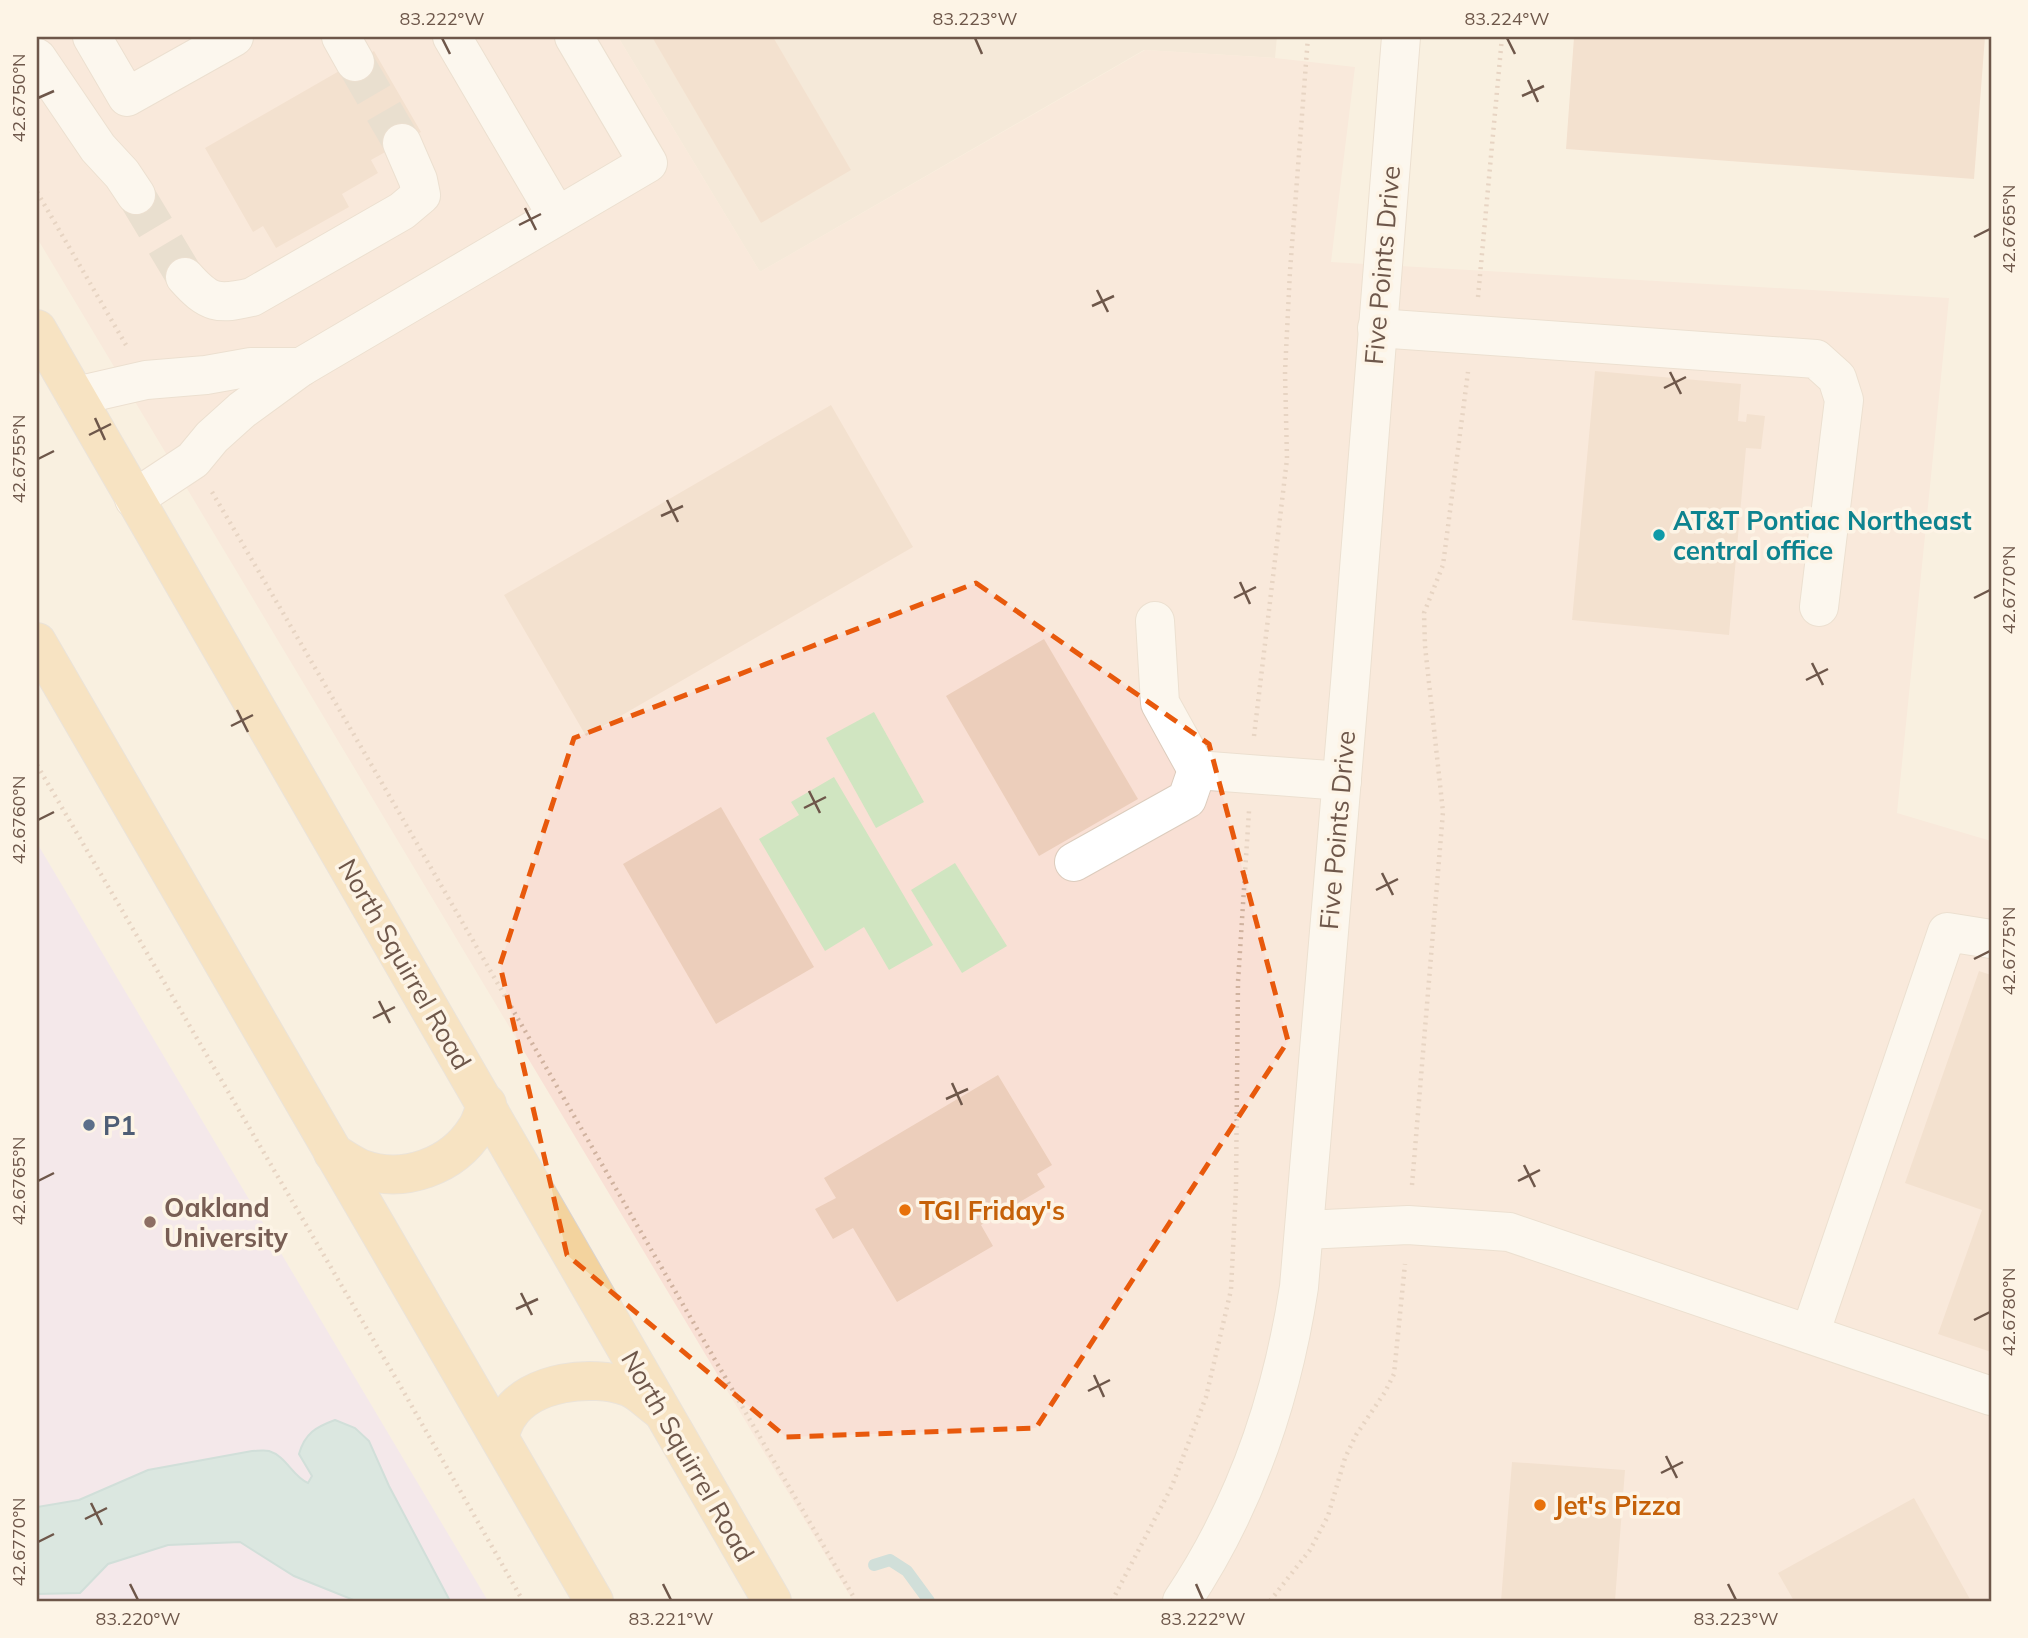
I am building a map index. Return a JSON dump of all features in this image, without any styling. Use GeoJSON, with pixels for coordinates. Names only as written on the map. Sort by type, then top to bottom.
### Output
{"type":"FeatureCollection","features":[{"type":"Feature","properties":{"kind":"main road","name":"North Squirrel Road"},"geometry":{"type":"LineString","coordinates":[[37,329],[772,1601]]}},
{"type":"Feature","properties":{"kind":"main road"},"geometry":{"type":"LineString","coordinates":[[37,642],[594,1601]]}},
{"type":"Feature","properties":{"kind":"main road"},"geometry":{"type":"LineString","coordinates":[[334,1153],[361,1169],[389,1175],[416,1172],[444,1162],[462,1148],[477,1128],[486,1104]]}},
{"type":"Feature","properties":{"kind":"main road"},"geometry":{"type":"LineString","coordinates":[[499,1436],[509,1414],[527,1398],[548,1388],[575,1381],[604,1381],[631,1388],[661,1410]]}},
{"type":"Feature","properties":{"kind":"street"},"geometry":{"type":"LineString","coordinates":[[92,37],[127,97],[234,37]]}},
{"type":"Feature","properties":{"kind":"street"},"geometry":{"type":"LineString","coordinates":[[452,37],[557,216]]}},
{"type":"Feature","properties":{"kind":"street"},"geometry":{"type":"LineString","coordinates":[[134,499],[193,460],[232,419],[301,367],[648,163],[574,37]]}},
{"type":"Feature","properties":{"kind":"street","name":"Five Points Drive"},"geometry":{"type":"LineString","coordinates":[[1182,1601],[1215,1547],[1236,1505],[1267,1426],[1291,1337],[1305,1230],[1401,37]]}},
{"type":"Feature","properties":{"kind":"street"},"geometry":{"type":"LineString","coordinates":[[37,58],[98,148],[122,174],[135,195]]}},
{"type":"Feature","properties":{"kind":"street"},"geometry":{"type":"LineString","coordinates":[[185,277],[202,296],[227,303],[252,296],[402,211],[421,194],[402,143]]}},
{"type":"Feature","properties":{"kind":"street"},"geometry":{"type":"LineString","coordinates":[[1377,328],[1816,359],[1837,377],[1844,400],[1819,607]]}},
{"type":"Feature","properties":{"kind":"street"},"geometry":{"type":"LineString","coordinates":[[76,396],[146,380],[206,375],[251,367],[301,367]]}},
{"type":"Feature","properties":{"kind":"street"},"geometry":{"type":"LineString","coordinates":[[1074,862],[1187,799],[1197,770],[1160,703],[1155,621]]}},
{"type":"Feature","properties":{"kind":"street"},"geometry":{"type":"LineString","coordinates":[[1197,770],[1342,781]]}},
{"type":"Feature","properties":{"kind":"street"},"geometry":{"type":"LineString","coordinates":[[1810,1334],[1947,932],[1991,939]]}},
{"type":"Feature","properties":{"kind":"street"},"geometry":{"type":"LineString","coordinates":[[1305,1230],[1408,1225],[1509,1232],[1991,1396]]}},
{"type":"Feature","properties":{"kind":"path"},"geometry":{"type":"LineString","coordinates":[[1112,1601],[1171,1486],[1206,1397],[1231,1290],[1236,1188],[1238,982],[1257,706],[1287,459],[1285,372],[1290,271],[1308,37]]}},
{"type":"Feature","properties":{"kind":"path"},"geometry":{"type":"LineString","coordinates":[[1270,1601],[1310,1550],[1328,1516],[1345,1458],[1394,1374],[1443,812],[1425,646],[1424,613],[1443,565],[1473,335],[1502,37]]}},
{"type":"Feature","properties":{"kind":"path"},"geometry":{"type":"LineString","coordinates":[[37,192],[146,380]]}},
{"type":"Feature","properties":{"kind":"path"},"geometry":{"type":"LineString","coordinates":[[193,460],[528,1034],[680,1303],[856,1601]]}},
{"type":"Feature","properties":{"kind":"path"},"geometry":{"type":"LineString","coordinates":[[37,765],[523,1601]]}},
{"type":"Feature","properties":{"kind":"highlighted area"},"geometry":{"type":"Polygon","coordinates":[[[976,583],[1209,744],[1288,1041],[1036,1428],[786,1437],[567,1255],[500,965],[574,738],[976,583]]]}},
{"type":"Feature","properties":{"kind":"shaded area"},"geometry":{"type":"Polygon","coordinates":[[[37,37],[618,37],[760,272],[1145,50],[1275,58],[1355,67],[1331,262],[1949,298],[1897,813],[1991,841],[1991,1601],[853,1601],[37,238],[37,37]]]}},
{"type":"Feature","properties":{"kind":"shaded area"},"geometry":{"type":"Polygon","coordinates":[[[618,37],[1277,37],[1275,58],[1144,50],[760,272],[618,37]]]}},
{"type":"Feature","properties":{"kind":"shaded area","name":"Oakland University"},"geometry":{"type":"Polygon","coordinates":[[[37,843],[488,1601],[37,1601],[37,843]]]}},
{"type":"Feature","properties":{"kind":"green space"},"geometry":{"type":"Polygon","coordinates":[[[874,712],[924,802],[876,828],[826,738],[874,712]]]}},
{"type":"Feature","properties":{"kind":"green space"},"geometry":{"type":"Polygon","coordinates":[[[834,777],[933,945],[889,970],[864,927],[825,951],[759,839],[799,815],[791,802],[834,777]]]}},
{"type":"Feature","properties":{"kind":"green space"},"geometry":{"type":"Polygon","coordinates":[[[955,863],[1007,946],[962,973],[911,890],[955,863]]]}},
{"type":"Feature","properties":{"kind":"water"},"geometry":{"type":"Polygon","coordinates":[[[335,1420],[355,1428],[369,1441],[389,1486],[450,1601],[356,1601],[294,1576],[240,1542],[168,1545],[108,1564],[80,1593],[37,1594],[37,1507],[79,1500],[148,1470],[252,1451],[275,1454],[308,1483],[312,1476],[299,1454],[301,1447],[312,1432],[335,1420]]]}},
{"type":"Feature","properties":{"kind":"building"},"geometry":{"type":"Polygon","coordinates":[[[652,37],[773,37],[851,170],[761,223],[652,37]]]}},
{"type":"Feature","properties":{"kind":"building"},"geometry":{"type":"Polygon","coordinates":[[[1574,37],[1985,37],[1974,179],[1566,149],[1574,37]]]}},
{"type":"Feature","properties":{"kind":"building"},"geometry":{"type":"Polygon","coordinates":[[[374,51],[421,132],[371,160],[378,173],[342,194],[349,207],[276,248],[263,226],[253,232],[205,148],[374,51]]]}},
{"type":"Feature","properties":{"kind":"building","name":"AT&T Pontiac Northeast central office"},"geometry":{"type":"Polygon","coordinates":[[[1595,371],[1741,384],[1738,421],[1746,422],[1747,414],[1765,416],[1761,449],[1746,448],[1729,635],[1572,620],[1595,371]]]}},
{"type":"Feature","properties":{"kind":"building"},"geometry":{"type":"Polygon","coordinates":[[[831,405],[913,547],[586,736],[504,595],[831,405]]]}},
{"type":"Feature","properties":{"kind":"building"},"geometry":{"type":"Polygon","coordinates":[[[1044,639],[1138,799],[1039,856],[946,696],[1044,639]]]}},
{"type":"Feature","properties":{"kind":"building"},"geometry":{"type":"Polygon","coordinates":[[[721,807],[814,967],[716,1024],[623,864],[721,807]]]}},
{"type":"Feature","properties":{"kind":"building"},"geometry":{"type":"Polygon","coordinates":[[[1979,971],[1991,975],[1991,1352],[1938,1334],[1982,1210],[1905,1183],[1979,971]]]}},
{"type":"Feature","properties":{"kind":"building"},"geometry":{"type":"Polygon","coordinates":[[[998,1075],[1052,1165],[1037,1174],[1045,1187],[981,1225],[993,1246],[897,1302],[853,1228],[833,1239],[815,1209],[836,1198],[824,1178],[998,1075]]]}},
{"type":"Feature","properties":{"kind":"building"},"geometry":{"type":"Polygon","coordinates":[[[1512,1462],[1625,1470],[1615,1601],[1501,1601],[1512,1462]]]}},
{"type":"Feature","properties":{"kind":"building"},"geometry":{"type":"Polygon","coordinates":[[[1914,1498],[1971,1601],[1794,1601],[1778,1573],[1914,1498]]]}},
{"type":"Feature","properties":{"kind":"waterway"},"geometry":{"type":"LineString","coordinates":[[874,1565],[890,1560],[907,1571],[929,1601]]}},
{"type":"Feature","properties":{"kind":"tunnel"},"geometry":{"type":"LineString","coordinates":[[355,62],[402,143]]}},
{"type":"Feature","properties":{"kind":"tunnel"},"geometry":{"type":"LineString","coordinates":[[136,195],[185,277]]}},
{"type":"Feature","properties":{"kind":"place","name":"AT&T Pontiac Northeast central office"},"geometry":{"type":"Point","coordinates":[1659,535]}},
{"type":"Feature","properties":{"kind":"place","name":"P1"},"geometry":{"type":"Point","coordinates":[89,1125]}},
{"type":"Feature","properties":{"kind":"place","name":"TGI Friday's"},"geometry":{"type":"Point","coordinates":[905,1210]}},
{"type":"Feature","properties":{"kind":"place","name":"Oakland University"},"geometry":{"type":"Point","coordinates":[150,1222]}},
{"type":"Feature","properties":{"kind":"place","name":"Jet's Pizza"},"geometry":{"type":"Point","coordinates":[1540,1505]}}]}
